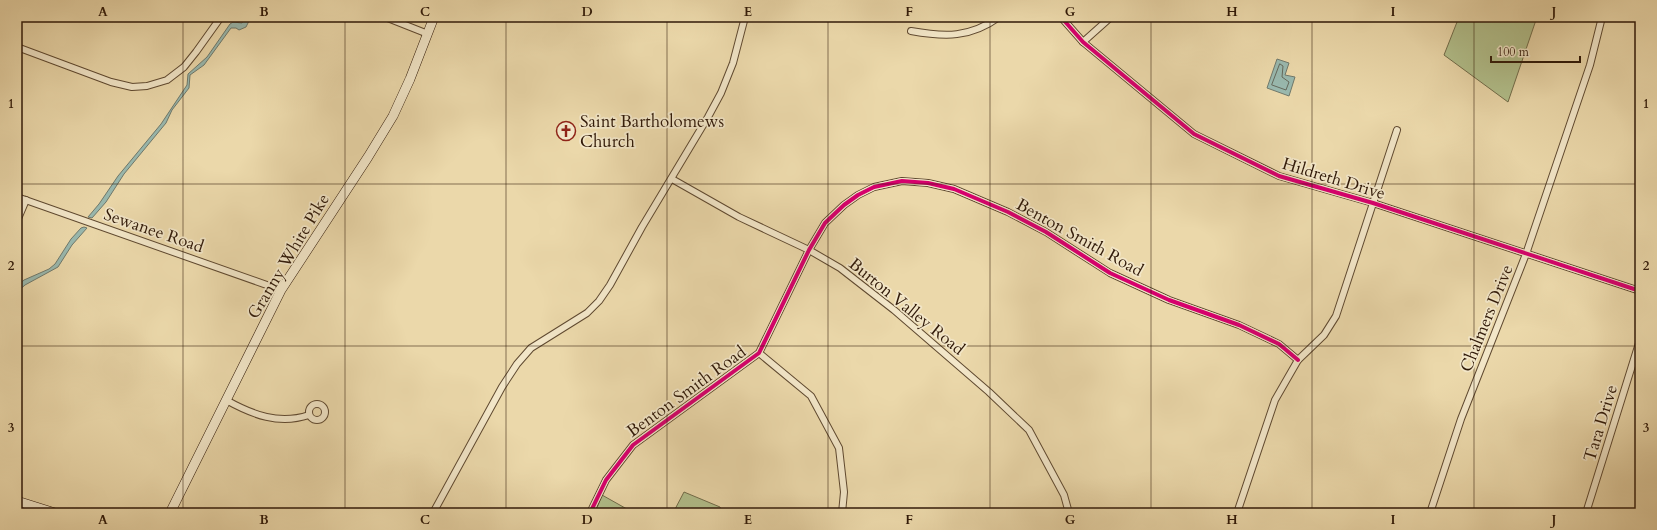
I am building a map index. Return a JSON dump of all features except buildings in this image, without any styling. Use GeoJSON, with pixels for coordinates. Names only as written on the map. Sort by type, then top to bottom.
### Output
{"type":"FeatureCollection","features":[{"type":"Feature","properties":{"kind":"main road","name":"Granny White Pike"},"geometry":{"type":"LineString","coordinates":[[170,513],[281,290],[384,131],[405,92],[434,17]]}},
{"type":"Feature","properties":{"kind":"main road"},"geometry":{"type":"LineString","coordinates":[[17,501],[55,513]]}},
{"type":"Feature","properties":{"kind":"street"},"geometry":{"type":"LineString","coordinates":[[17,47],[111,82],[132,87],[146,86],[166,80],[184,67],[221,17]]}},
{"type":"Feature","properties":{"kind":"street"},"geometry":{"type":"LineString","coordinates":[[385,17],[428,34]]}},
{"type":"Feature","properties":{"kind":"street"},"geometry":{"type":"LineString","coordinates":[[433,513],[512,370],[531,348],[577,321],[587,313],[599,301],[610,285],[642,227],[708,117],[726,82],[739,43],[745,17]]}},
{"type":"Feature","properties":{"kind":"street"},"geometry":{"type":"LineString","coordinates":[[911,31],[932,35],[956,35],[974,30],[999,17]]}},
{"type":"Feature","properties":{"kind":"street","name":"Hildreth Drive"},"geometry":{"type":"LineString","coordinates":[[1061,17],[1083,42],[1194,134],[1279,176],[1373,203],[1640,291]]}},
{"type":"Feature","properties":{"kind":"street"},"geometry":{"type":"LineString","coordinates":[[1083,42],[1111,17]]}},
{"type":"Feature","properties":{"kind":"street","name":"Chalmers Drive"},"geometry":{"type":"LineString","coordinates":[[1430,513],[1461,419],[1526,254],[1590,65],[1602,17]]}},
{"type":"Feature","properties":{"kind":"street"},"geometry":{"type":"LineString","coordinates":[[1238,513],[1275,400],[1298,360],[1324,335],[1336,316],[1397,130]]}},
{"type":"Feature","properties":{"kind":"street","name":"Burton Valley Road"},"geometry":{"type":"LineString","coordinates":[[672,179],[739,216],[809,250],[840,268],[894,310],[989,392],[1029,430],[1064,495],[1069,513]]}},
{"type":"Feature","properties":{"kind":"street","name":"Benton Smith Road"},"geometry":{"type":"LineString","coordinates":[[590,513],[606,480],[633,445],[759,353],[809,250],[825,223],[844,205],[858,195],[874,187],[902,181],[928,183],[954,189],[1008,212],[1046,232],[1110,273],[1169,300],[1239,325],[1279,344],[1298,360]]}},
{"type":"Feature","properties":{"kind":"street","name":"Sewanee Road"},"geometry":{"type":"LineString","coordinates":[[17,197],[281,290]]}},
{"type":"Feature","properties":{"kind":"street"},"geometry":{"type":"LineString","coordinates":[[17,221],[26,200]]}},
{"type":"Feature","properties":{"kind":"street","name":"Tara Drive"},"geometry":{"type":"LineString","coordinates":[[1586,513],[1640,340]]}},
{"type":"Feature","properties":{"kind":"street"},"geometry":{"type":"LineString","coordinates":[[759,353],[811,396],[836,442],[839,448],[844,492],[842,513]]}},
{"type":"Feature","properties":{"kind":"street"},"geometry":{"type":"LineString","coordinates":[[226,400],[255,415],[270,418],[295,418],[309,415]]}},
{"type":"Feature","properties":{"kind":"green space"},"geometry":{"type":"Polygon","coordinates":[[[1459,17],[1537,17],[1508,102],[1444,55],[1459,17]]]}},
{"type":"Feature","properties":{"kind":"green space"},"geometry":{"type":"Polygon","coordinates":[[[684,492],[720,507],[723,513],[673,513],[684,492]]]}},
{"type":"Feature","properties":{"kind":"green space"},"geometry":{"type":"Polygon","coordinates":[[[602,495],[634,513],[595,513],[602,495]]]}},
{"type":"Feature","properties":{"kind":"water"},"geometry":{"type":"Polygon","coordinates":[[[245,17],[251,17],[246,27],[239,30],[236,28],[231,28],[204,65],[190,75],[189,88],[172,110],[166,123],[124,174],[106,202],[92,218],[88,217],[99,204],[118,176],[161,124],[187,85],[188,74],[207,57],[230,24],[233,22],[242,23],[245,17]]]}},
{"type":"Feature","properties":{"kind":"water"},"geometry":{"type":"Polygon","coordinates":[[[1277,59],[1289,63],[1285,75],[1295,77],[1289,96],[1267,88],[1277,59]]]}},
{"type":"Feature","properties":{"kind":"water"},"geometry":{"type":"Polygon","coordinates":[[[81,228],[87,228],[72,245],[58,267],[25,285],[17,292],[17,286],[24,280],[49,269],[55,264],[71,239],[81,228]]]}},
{"type":"Feature","properties":{"kind":"cycle path"},"geometry":{"type":"LineString","coordinates":[[1061,17],[1083,42],[1194,134],[1279,176],[1373,203],[1640,291]]}},
{"type":"Feature","properties":{"kind":"cycle path"},"geometry":{"type":"LineString","coordinates":[[590,513],[606,480],[633,445],[759,353],[809,250],[825,223],[844,205],[858,195],[874,187],[902,181],[928,183],[954,189],[1008,212],[1046,232],[1110,273],[1169,300],[1239,325],[1279,344],[1298,360]]}},
{"type":"Feature","properties":{"kind":"place","name":"Saint Bartholomews Church"},"geometry":{"type":"Point","coordinates":[566,131]}}]}
